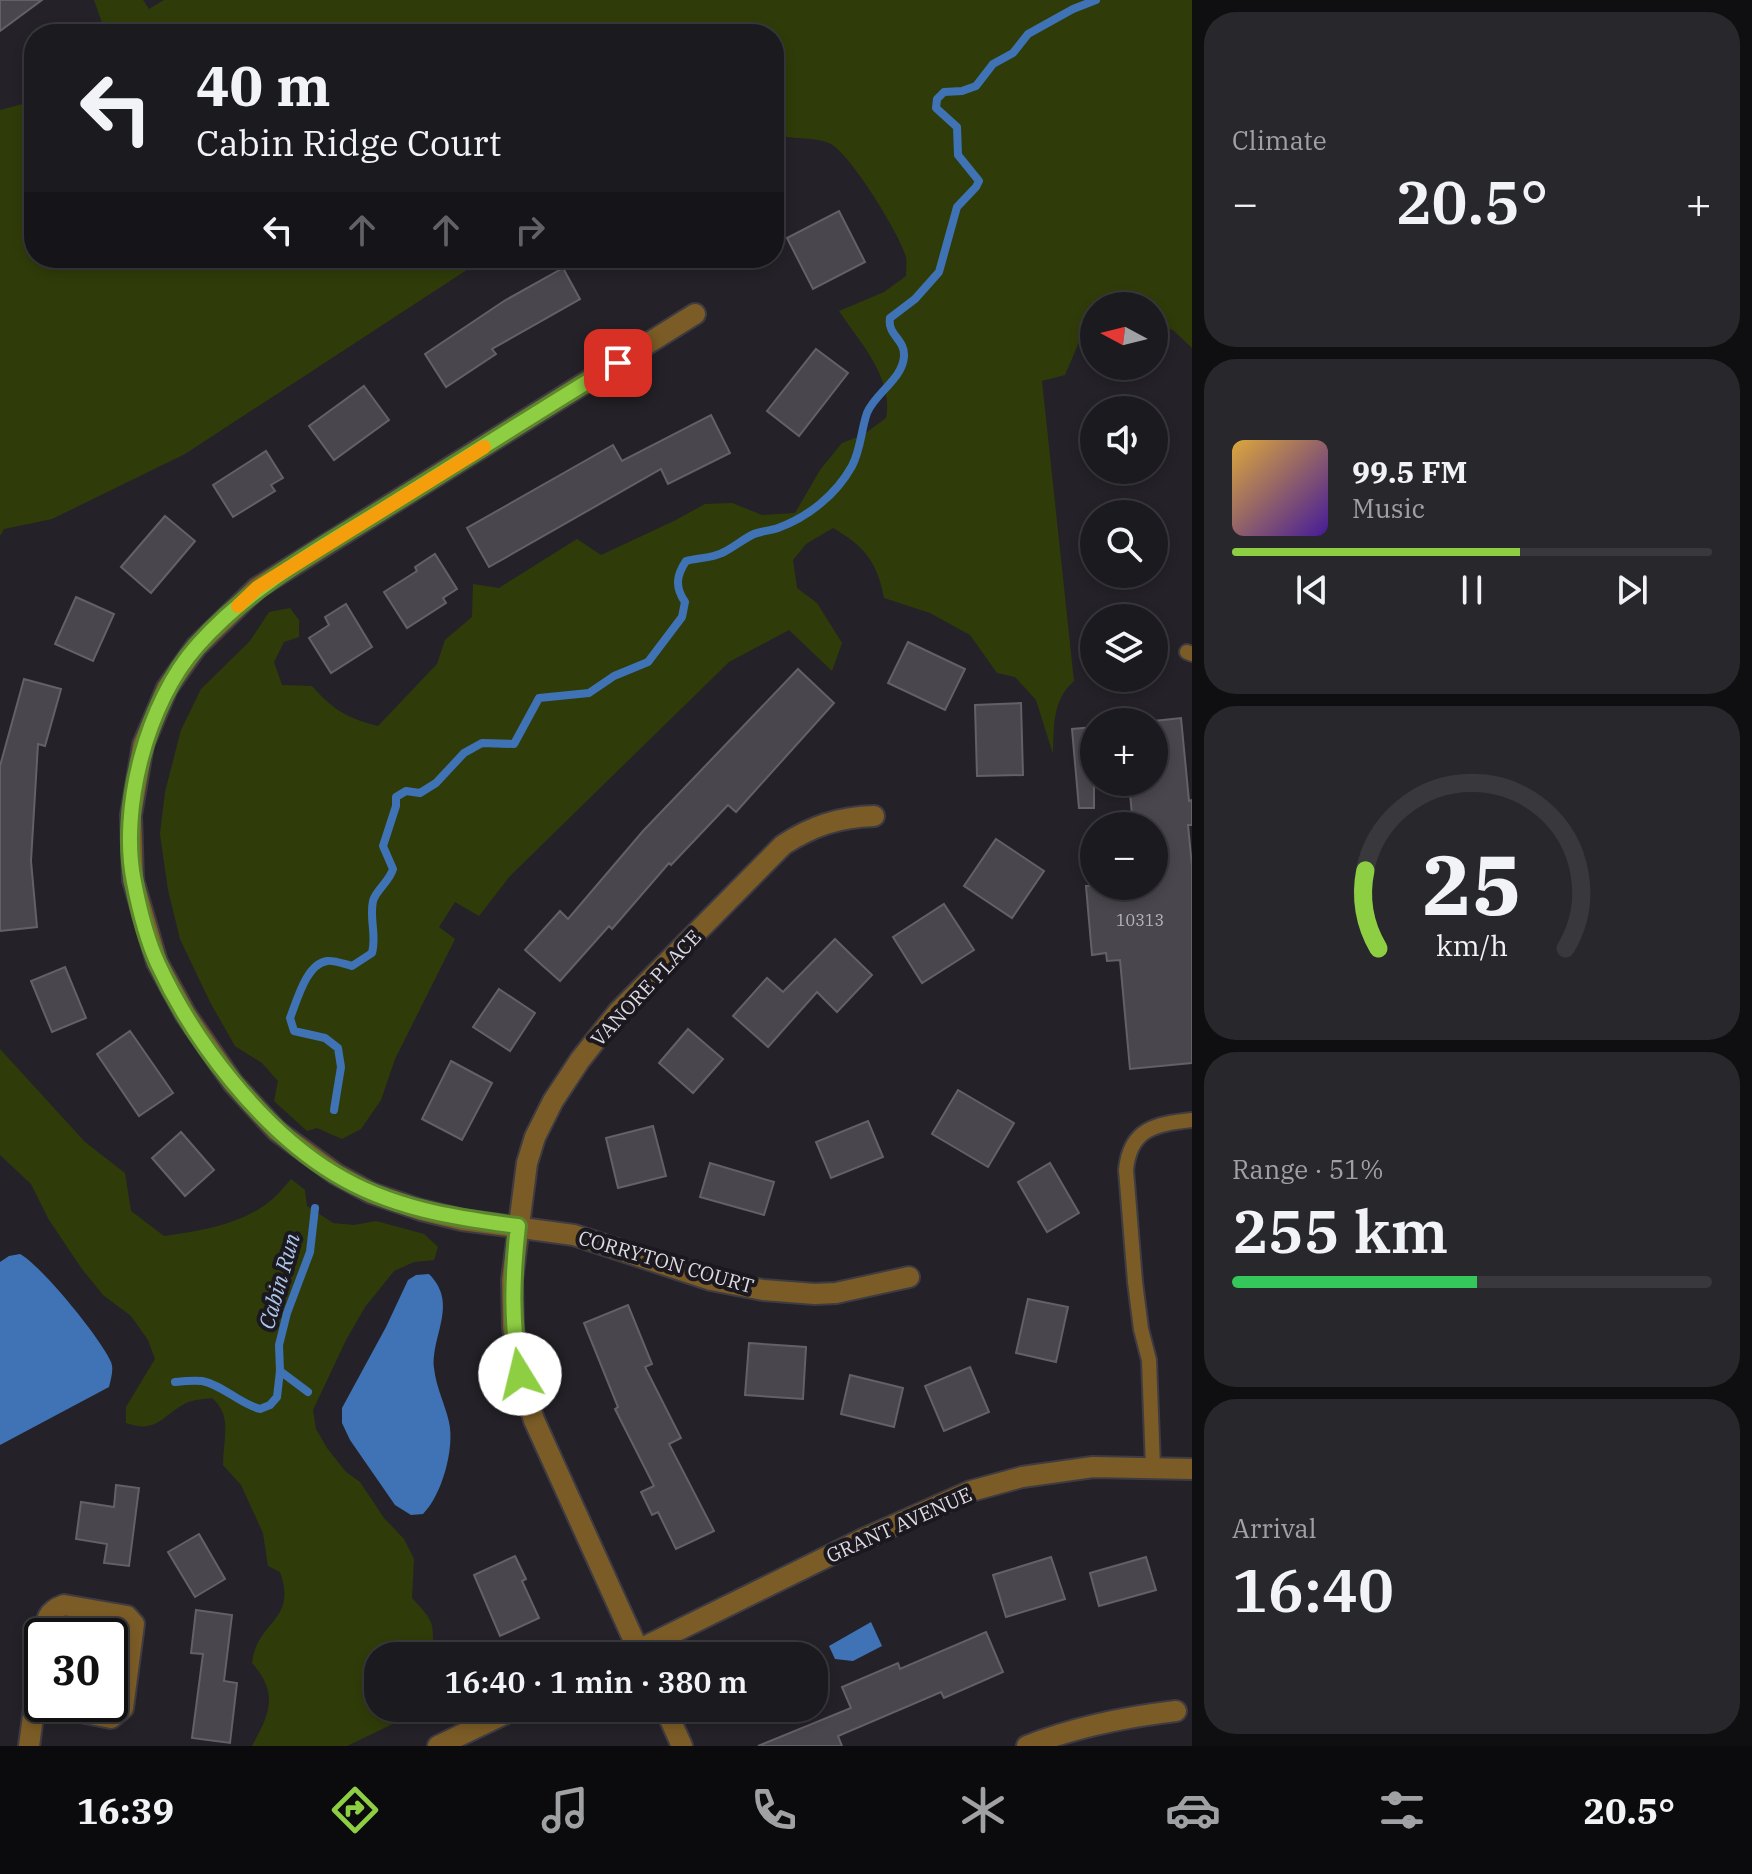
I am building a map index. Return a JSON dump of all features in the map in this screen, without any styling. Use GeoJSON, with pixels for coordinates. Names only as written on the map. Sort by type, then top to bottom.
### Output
{"type":"FeatureCollection","features":[{"type":"Feature","properties":{"kind":"street","name":"CORRYTON COURT"},"geometry":{"type":"LineString","coordinates":[[695,314],[257,588],[196,647],[167,688],[143,745],[131,815],[133,880],[157,962],[186,1015],[233,1083],[277,1131],[336,1174],[371,1193],[462,1220],[574,1235],[711,1280],[763,1290],[836,1293],[909,1277]]}},
{"type":"Feature","properties":{"kind":"street","name":"VANORE PLACE"},"geometry":{"type":"LineString","coordinates":[[630,1642],[534,1420],[520,1374],[512,1295],[527,1163],[535,1137],[553,1101],[618,1012],[783,845],[807,830],[834,820],[874,816]]}},
{"type":"Feature","properties":{"kind":"street","name":"GRANT AVENUE"},"geometry":{"type":"LineString","coordinates":[[659,1642],[861,1540],[971,1491],[1022,1477],[1093,1467],[1192,1469]]}},
{"type":"Feature","properties":{"kind":"street"},"geometry":{"type":"LineString","coordinates":[[47,1618],[55,1608],[64,1605],[127,1616],[134,1624],[128,1670]]}},
{"type":"Feature","properties":{"kind":"street"},"geometry":{"type":"LineString","coordinates":[[1027,1746],[1082,1727],[1176,1711]]}},
{"type":"Feature","properties":{"kind":"street"},"geometry":{"type":"LineString","coordinates":[[29,1746],[32,1722]]}},
{"type":"Feature","properties":{"kind":"street"},"geometry":{"type":"LineString","coordinates":[[438,1746],[488,1722]]}},
{"type":"Feature","properties":{"kind":"street"},"geometry":{"type":"LineString","coordinates":[[671,1722],[682,1746]]}},
{"type":"Feature","properties":{"kind":"lane"},"geometry":{"type":"LineString","coordinates":[[1153,1467],[1149,1360],[1135,1282],[1126,1170],[1133,1143],[1143,1132],[1166,1122],[1192,1120]]}},
{"type":"Feature","properties":{"kind":"green space"},"geometry":{"type":"Polygon","coordinates":[[[94,0],[143,0],[149,9],[164,0],[1192,0],[1192,348],[1168,329],[1168,292],[1080,292],[1080,340],[1065,375],[1042,381],[1074,681],[1058,705],[1053,754],[1036,700],[1015,677],[997,673],[970,635],[930,613],[884,598],[868,556],[833,528],[806,544],[793,560],[797,588],[817,603],[842,643],[832,671],[789,630],[729,662],[510,876],[479,916],[455,902],[439,927],[455,939],[395,1059],[381,1100],[361,1129],[342,1139],[317,1128],[307,1131],[274,1101],[278,1081],[262,1063],[235,1046],[180,939],[168,890],[160,834],[165,792],[181,730],[201,689],[250,641],[269,612],[290,608],[299,620],[299,637],[284,642],[274,662],[282,685],[312,686],[341,712],[378,726],[437,664],[445,640],[472,617],[473,584],[499,588],[577,539],[601,555],[705,504],[732,503],[762,515],[795,513],[820,470],[842,443],[863,435],[886,418],[887,403],[880,375],[839,311],[884,292],[906,276],[906,257],[895,231],[873,195],[838,149],[822,141],[784,136],[784,24],[102,24],[94,0]]]}},
{"type":"Feature","properties":{"kind":"green space"},"geometry":{"type":"Polygon","coordinates":[[[24,104],[24,268],[470,268],[185,454],[52,519],[4,529],[0,536],[0,110],[24,104]]]}},
{"type":"Feature","properties":{"kind":"green space"},"geometry":{"type":"Polygon","coordinates":[[[0,1049],[85,1142],[125,1173],[131,1211],[164,1236],[232,1222],[272,1200],[291,1179],[305,1190],[307,1206],[333,1223],[354,1225],[376,1221],[424,1234],[438,1247],[434,1260],[414,1262],[394,1271],[365,1307],[313,1410],[316,1429],[327,1448],[346,1472],[360,1482],[384,1518],[404,1539],[414,1559],[412,1598],[432,1624],[433,1642],[364,1642],[364,1722],[397,1722],[347,1746],[252,1746],[267,1713],[269,1694],[252,1663],[255,1649],[280,1611],[284,1588],[280,1572],[268,1566],[263,1533],[241,1485],[223,1465],[223,1412],[212,1398],[186,1403],[152,1425],[126,1423],[126,1407],[155,1359],[148,1340],[131,1316],[103,1295],[82,1269],[49,1220],[31,1184],[0,1155],[0,1049]]]}},
{"type":"Feature","properties":{"kind":"water"},"geometry":{"type":"Polygon","coordinates":[[[20,1254],[42,1272],[84,1321],[111,1362],[112,1374],[109,1387],[0,1445],[0,1262],[20,1254]]]}},
{"type":"Feature","properties":{"kind":"water"},"geometry":{"type":"Polygon","coordinates":[[[429,1274],[438,1285],[442,1297],[442,1320],[434,1368],[449,1422],[450,1445],[445,1471],[430,1506],[423,1514],[411,1515],[395,1505],[350,1440],[342,1423],[342,1408],[408,1280],[416,1275],[429,1274]]]}},
{"type":"Feature","properties":{"kind":"water"},"geometry":{"type":"Polygon","coordinates":[[[871,1622],[882,1646],[853,1661],[835,1659],[829,1646],[871,1622]]]}},
{"type":"Feature","properties":{"kind":"building"},"geometry":{"type":"Polygon","coordinates":[[[0,0],[42,0],[0,31],[0,0]]]}},
{"type":"Feature","properties":{"kind":"building"},"geometry":{"type":"Polygon","coordinates":[[[839,211],[865,262],[813,289],[787,238],[839,211]]]}},
{"type":"Feature","properties":{"kind":"building"},"geometry":{"type":"Polygon","coordinates":[[[563,268],[580,299],[492,349],[496,354],[446,387],[425,354],[504,301],[563,268]]]}},
{"type":"Feature","properties":{"kind":"building"},"geometry":{"type":"Polygon","coordinates":[[[816,349],[848,373],[799,436],[767,411],[816,349]]]}},
{"type":"Feature","properties":{"kind":"building"},"geometry":{"type":"Polygon","coordinates":[[[364,386],[389,420],[334,460],[309,426],[364,386]]]}},
{"type":"Feature","properties":{"kind":"building"},"geometry":{"type":"Polygon","coordinates":[[[711,415],[730,453],[668,484],[661,469],[489,567],[467,528],[613,445],[622,461],[711,415]]]}},
{"type":"Feature","properties":{"kind":"building"},"geometry":{"type":"Polygon","coordinates":[[[266,451],[283,478],[271,485],[275,491],[233,517],[213,485],[266,451]]]}},
{"type":"Feature","properties":{"kind":"building"},"geometry":{"type":"Polygon","coordinates":[[[165,516],[195,541],[151,593],[121,567],[165,516]]]}},
{"type":"Feature","properties":{"kind":"building"},"geometry":{"type":"Polygon","coordinates":[[[435,554],[457,589],[443,598],[446,603],[407,628],[384,592],[417,571],[415,567],[435,554]]]}},
{"type":"Feature","properties":{"kind":"building"},"geometry":{"type":"Polygon","coordinates":[[[76,597],[114,614],[93,661],[55,644],[76,597]]]}},
{"type":"Feature","properties":{"kind":"building"},"geometry":{"type":"Polygon","coordinates":[[[346,604],[372,647],[331,673],[309,638],[329,625],[325,617],[346,604]]]}},
{"type":"Feature","properties":{"kind":"building"},"geometry":{"type":"Polygon","coordinates":[[[908,642],[965,669],[945,710],[888,683],[908,642]]]}},
{"type":"Feature","properties":{"kind":"building"},"geometry":{"type":"Polygon","coordinates":[[[798,669],[834,703],[736,812],[728,805],[671,865],[669,863],[612,929],[609,926],[560,981],[525,950],[560,911],[568,919],[643,831],[798,669]]]}},
{"type":"Feature","properties":{"kind":"building"},"geometry":{"type":"Polygon","coordinates":[[[24,679],[61,689],[45,746],[38,744],[31,861],[37,927],[0,931],[0,766],[24,679]]]}},
{"type":"Feature","properties":{"kind":"building"},"geometry":{"type":"Polygon","coordinates":[[[1021,703],[1023,775],[977,776],[975,705],[1021,703]]]}},
{"type":"Feature","properties":{"kind":"building"},"geometry":{"type":"Polygon","coordinates":[[[1181,718],[1189,801],[1192,800],[1192,825],[1188,825],[1192,866],[1192,1063],[1130,1069],[1120,960],[1107,961],[1106,953],[1092,955],[1087,900],[1168,900],[1168,812],[1132,812],[1130,796],[1168,796],[1168,719],[1181,718]]]}},
{"type":"Feature","properties":{"kind":"building"},"geometry":{"type":"Polygon","coordinates":[[[1080,728],[1080,796],[1094,796],[1094,808],[1079,808],[1072,729],[1080,728]]]}},
{"type":"Feature","properties":{"kind":"building"},"geometry":{"type":"Polygon","coordinates":[[[996,839],[1044,871],[1012,918],[964,886],[996,839]]]}},
{"type":"Feature","properties":{"kind":"building"},"geometry":{"type":"Polygon","coordinates":[[[944,904],[974,950],[922,983],[893,937],[944,904]]]}},
{"type":"Feature","properties":{"kind":"building"},"geometry":{"type":"Polygon","coordinates":[[[835,939],[872,975],[837,1012],[817,992],[768,1047],[733,1016],[767,978],[783,992],[835,939]]]}},
{"type":"Feature","properties":{"kind":"building"},"geometry":{"type":"Polygon","coordinates":[[[65,967],[86,1018],[52,1032],[31,981],[65,967]]]}},
{"type":"Feature","properties":{"kind":"building"},"geometry":{"type":"Polygon","coordinates":[[[499,989],[535,1013],[510,1051],[473,1027],[499,989]]]}},
{"type":"Feature","properties":{"kind":"building"},"geometry":{"type":"Polygon","coordinates":[[[688,1029],[723,1059],[693,1093],[659,1063],[688,1029]]]}},
{"type":"Feature","properties":{"kind":"building"},"geometry":{"type":"Polygon","coordinates":[[[130,1031],[173,1093],[139,1116],[97,1054],[130,1031]]]}},
{"type":"Feature","properties":{"kind":"building"},"geometry":{"type":"Polygon","coordinates":[[[451,1061],[492,1083],[462,1140],[422,1119],[451,1061]]]}},
{"type":"Feature","properties":{"kind":"building"},"geometry":{"type":"Polygon","coordinates":[[[958,1090],[1014,1123],[988,1167],[932,1134],[958,1090]]]}},
{"type":"Feature","properties":{"kind":"building"},"geometry":{"type":"Polygon","coordinates":[[[868,1121],[883,1157],[831,1178],[816,1142],[868,1121]]]}},
{"type":"Feature","properties":{"kind":"building"},"geometry":{"type":"Polygon","coordinates":[[[653,1126],[666,1176],[618,1188],[606,1138],[653,1126]]]}},
{"type":"Feature","properties":{"kind":"building"},"geometry":{"type":"Polygon","coordinates":[[[181,1132],[214,1170],[185,1196],[152,1158],[181,1132]]]}},
{"type":"Feature","properties":{"kind":"building"},"geometry":{"type":"Polygon","coordinates":[[[710,1163],[774,1182],[764,1215],[700,1197],[710,1163]]]}},
{"type":"Feature","properties":{"kind":"building"},"geometry":{"type":"Polygon","coordinates":[[[1050,1163],[1079,1213],[1047,1232],[1018,1182],[1050,1163]]]}},
{"type":"Feature","properties":{"kind":"building"},"geometry":{"type":"Polygon","coordinates":[[[1028,1299],[1068,1307],[1056,1362],[1016,1353],[1028,1299]]]}},
{"type":"Feature","properties":{"kind":"building"},"geometry":{"type":"Polygon","coordinates":[[[628,1305],[652,1364],[645,1367],[681,1438],[669,1444],[714,1531],[676,1549],[658,1512],[652,1515],[641,1492],[654,1486],[615,1409],[618,1407],[584,1323],[628,1305]]]}},
{"type":"Feature","properties":{"kind":"building"},"geometry":{"type":"Polygon","coordinates":[[[749,1343],[806,1347],[803,1399],[745,1395],[749,1343]]]}},
{"type":"Feature","properties":{"kind":"building"},"geometry":{"type":"Polygon","coordinates":[[[970,1367],[989,1412],[944,1431],[925,1386],[970,1367]]]}},
{"type":"Feature","properties":{"kind":"building"},"geometry":{"type":"Polygon","coordinates":[[[850,1375],[903,1388],[894,1427],[841,1414],[850,1375]]]}},
{"type":"Feature","properties":{"kind":"building"},"geometry":{"type":"Polygon","coordinates":[[[116,1485],[139,1488],[129,1566],[104,1563],[107,1544],[76,1539],[81,1502],[114,1507],[116,1485]]]}},
{"type":"Feature","properties":{"kind":"building"},"geometry":{"type":"Polygon","coordinates":[[[199,1534],[225,1579],[195,1597],[168,1552],[199,1534]]]}},
{"type":"Feature","properties":{"kind":"building"},"geometry":{"type":"Polygon","coordinates":[[[515,1556],[526,1579],[522,1581],[539,1618],[500,1636],[474,1575],[515,1556]]]}},
{"type":"Feature","properties":{"kind":"building"},"geometry":{"type":"Polygon","coordinates":[[[1051,1557],[1065,1599],[1006,1617],[993,1575],[1051,1557]]]}},
{"type":"Feature","properties":{"kind":"building"},"geometry":{"type":"Polygon","coordinates":[[[1146,1557],[1156,1590],[1099,1606],[1090,1573],[1146,1557]]]}},
{"type":"Feature","properties":{"kind":"building"},"geometry":{"type":"Polygon","coordinates":[[[196,1610],[232,1615],[224,1681],[237,1683],[230,1743],[192,1738],[203,1654],[191,1653],[196,1610]]]}},
{"type":"Feature","properties":{"kind":"building"},"geometry":{"type":"Polygon","coordinates":[[[986,1632],[1003,1672],[944,1698],[941,1692],[838,1736],[842,1746],[758,1746],[817,1722],[828,1722],[828,1717],[851,1708],[842,1687],[898,1663],[900,1669],[986,1632]]]}},
{"type":"Feature","properties":{"kind":"waterway","name":"Cabin Run"},"geometry":{"type":"LineString","coordinates":[[334,1110],[341,1067],[338,1048],[325,1038],[294,1031],[290,1018],[303,984],[313,969],[330,961],[352,966],[372,953],[373,901],[393,869],[383,846],[396,797],[406,791],[420,793],[436,783],[464,753],[482,743],[514,744],[539,698],[589,693],[614,676],[648,662],[682,617],[685,602],[678,582],[686,561],[718,555],[754,534],[789,523],[820,504],[838,486],[855,460],[867,413],[902,364],[904,350],[891,329],[890,318],[915,299],[939,272],[957,207],[979,181],[958,155],[957,127],[936,108],[937,99],[944,92],[976,86],[993,64],[1013,53],[1028,34],[1096,0]]}},
{"type":"Feature","properties":{"kind":"waterway","name":"Cabin Run"},"geometry":{"type":"LineString","coordinates":[[175,1382],[210,1383],[260,1409],[270,1405],[277,1397],[279,1345],[287,1313],[310,1252],[315,1208]]}},
{"type":"Feature","properties":{"kind":"waterway"},"geometry":{"type":"LineString","coordinates":[[280,1371],[308,1392]]}},
{"type":"Feature","properties":{"kind":"slow traffic"},"geometry":{"type":"LineString","coordinates":[[238,606],[257,588],[484,447]]}},
{"type":"Feature","properties":{"kind":"route"},"geometry":{"type":"LineString","coordinates":[[520,1374],[513,1327],[512,1280],[518,1226],[462,1220],[371,1193],[314,1160],[277,1131],[233,1083],[186,1015],[157,962],[133,880],[131,815],[143,745],[167,688],[196,647],[257,588],[618,363]]}}]}
